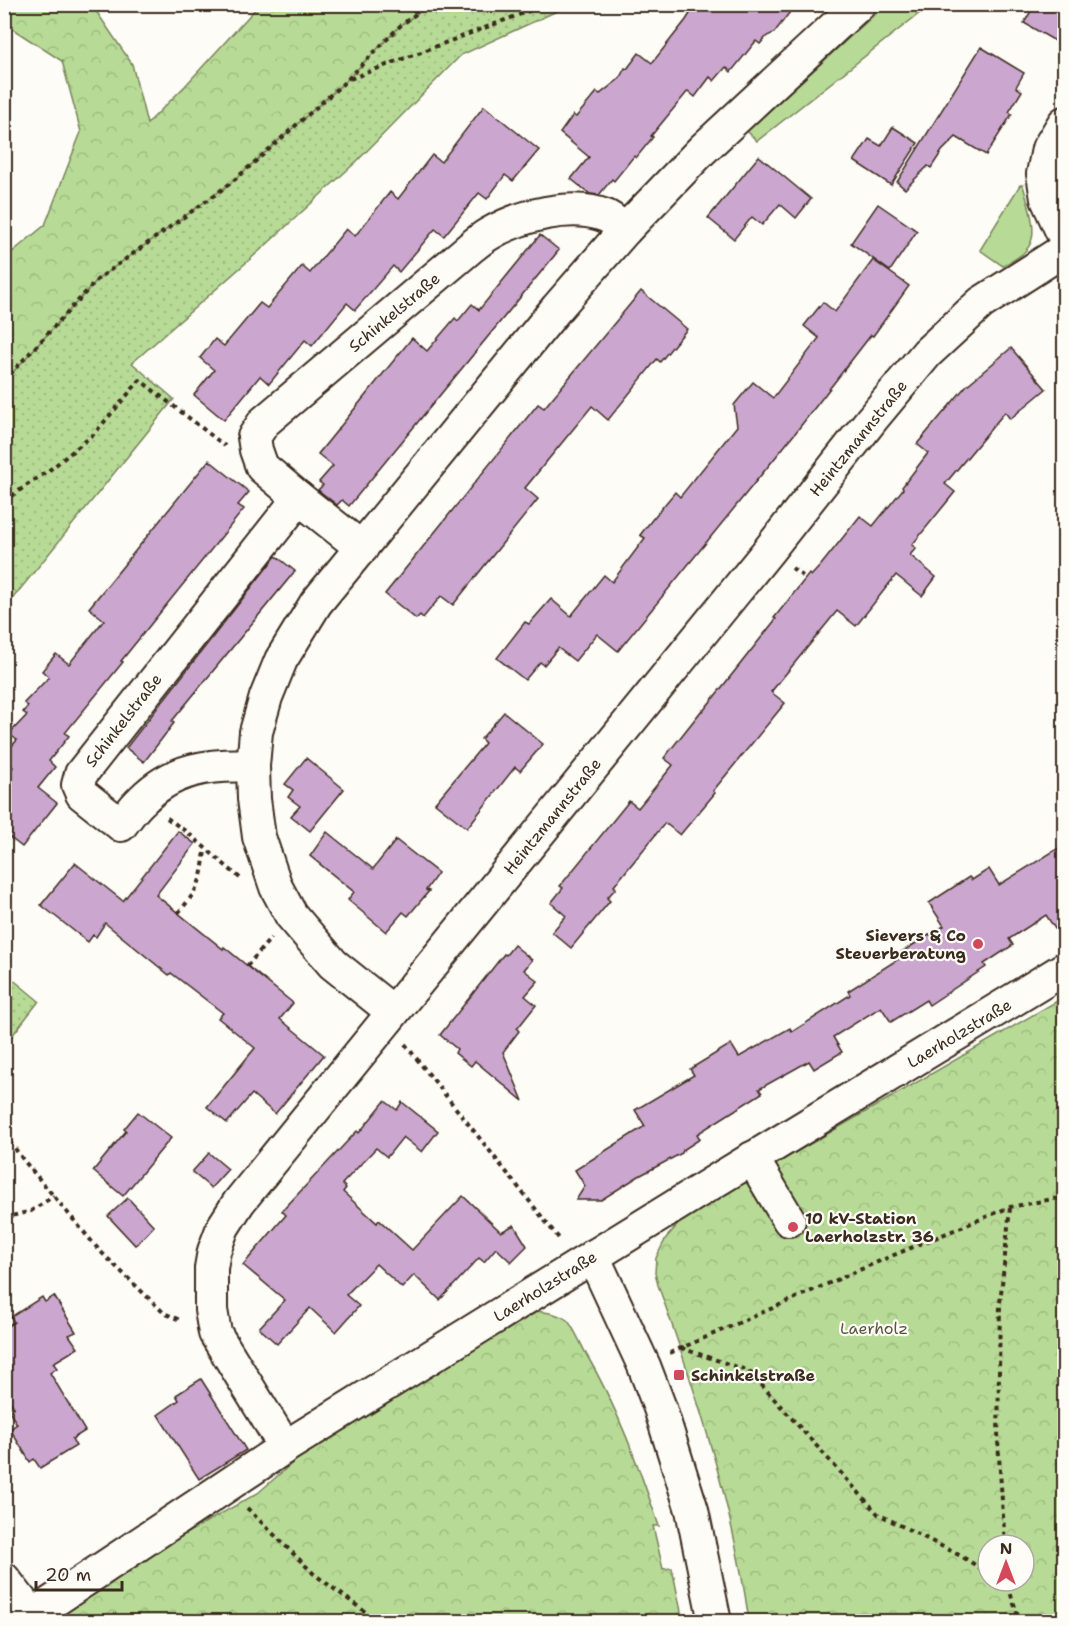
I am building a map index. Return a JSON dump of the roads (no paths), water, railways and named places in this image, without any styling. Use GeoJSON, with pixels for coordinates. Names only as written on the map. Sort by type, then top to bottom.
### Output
{"type":"FeatureCollection","features":[{"type":"Feature","properties":{"kind":"street"},"geometry":{"type":"LineString","coordinates":[[390,1016],[333,964],[291,915],[276,887],[259,837],[253,766],[256,732],[281,660],[316,603],[557,308],[625,230],[702,150],[859,4]]}},
{"type":"Feature","properties":{"kind":"street"},"geometry":{"type":"LineString","coordinates":[[1065,123],[1048,149],[1043,174],[1047,199],[1065,236]]}},
{"type":"Feature","properties":{"kind":"street","name":"Schinkelstraße"},"geometry":{"type":"LineString","coordinates":[[253,766],[223,765],[181,773],[162,783],[142,799],[121,825],[82,794],[78,785],[81,774],[298,498],[262,467],[254,437],[264,422],[489,234],[531,216],[569,211],[602,214],[625,230]]}},
{"type":"Feature","properties":{"kind":"street","name":"Heintzmannstraße"},"geometry":{"type":"LineString","coordinates":[[285,1447],[215,1333],[211,1310],[211,1268],[216,1243],[239,1202],[927,353],[981,303],[1065,250]]}},
{"type":"Feature","properties":{"kind":"street"},"geometry":{"type":"LineString","coordinates":[[298,498],[362,548]]}},
{"type":"Feature","properties":{"kind":"street","name":"Laerholzstraße"},"geometry":{"type":"LineString","coordinates":[[4,1579],[27,1618],[285,1447],[752,1158],[1065,969]]}},
{"type":"Feature","properties":{"kind":"street"},"geometry":{"type":"LineString","coordinates":[[752,1158],[789,1220]]}},
{"type":"Feature","properties":{"kind":"street"},"geometry":{"type":"LineString","coordinates":[[586,1260],[644,1366],[660,1408],[692,1510],[715,1622]]}},
{"type":"Feature","properties":{"kind":"place","name":"Sievers & Co Steuerberatung"},"geometry":{"type":"Point","coordinates":[978,944]}},
{"type":"Feature","properties":{"kind":"place","name":"10 kV-Station Laerholzstr. 36"},"geometry":{"type":"Point","coordinates":[793,1227]}},
{"type":"Feature","properties":{"kind":"place","name":"Schinkelstraße"},"geometry":{"type":"Point","coordinates":[679,1375]}},
{"type":"Feature","properties":{"kind":"park label","name":"Laerholz"},"geometry":{"type":"Point","coordinates":[874,1328]}}]}
